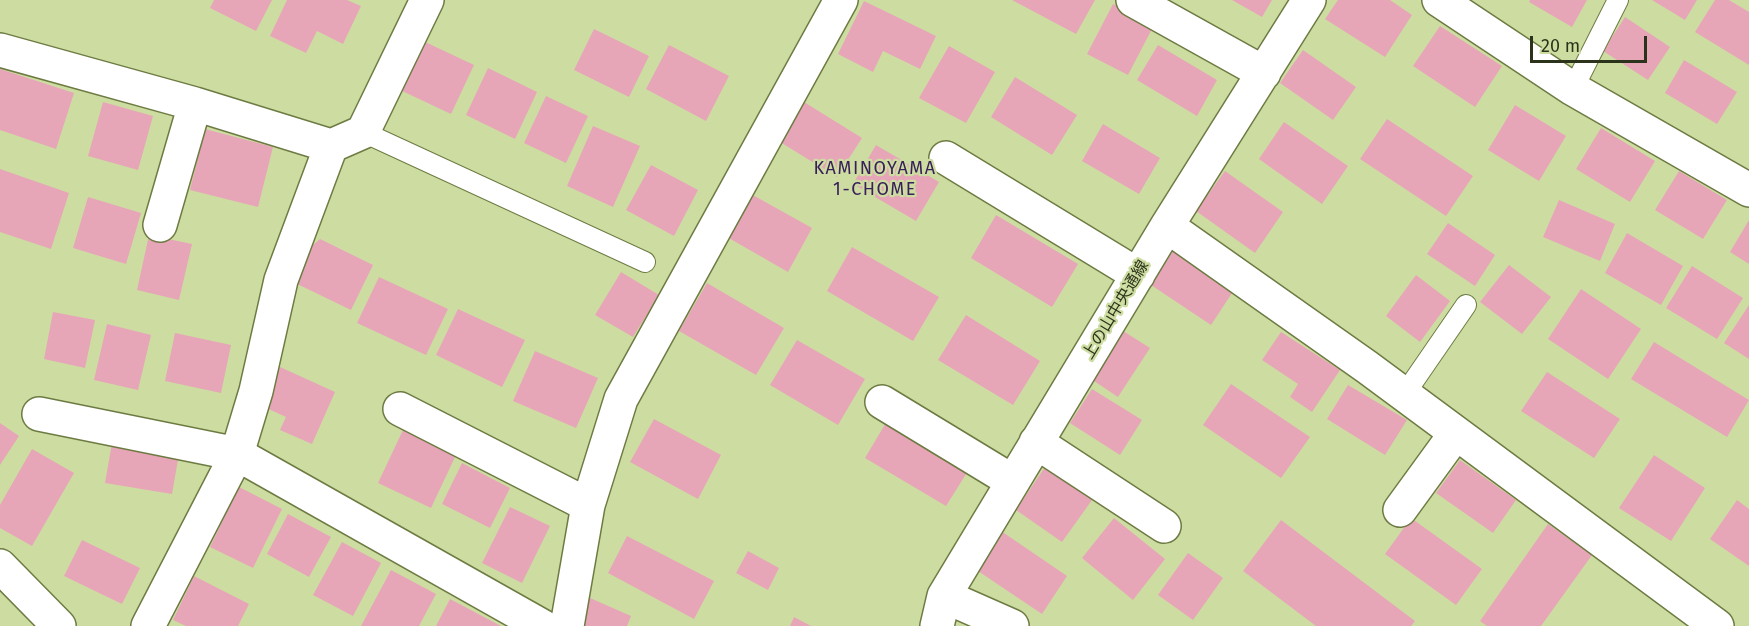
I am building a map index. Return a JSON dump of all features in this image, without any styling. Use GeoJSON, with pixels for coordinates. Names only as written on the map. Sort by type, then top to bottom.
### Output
{"type":"FeatureCollection","features":[{"type":"Feature","properties":{"kind":"street"},"geometry":{"type":"LineString","coordinates":[[0,50],[195,104],[331,146],[363,132],[427,0]]}},
{"type":"Feature","properties":{"kind":"street"},"geometry":{"type":"LineString","coordinates":[[567,626],[588,505],[621,399],[841,0]]}},
{"type":"Feature","properties":{"kind":"street"},"geometry":{"type":"LineString","coordinates":[[1133,0],[1264,73]]}},
{"type":"Feature","properties":{"kind":"street","name":"上の山中央通線"},"geometry":{"type":"LineString","coordinates":[[940,611],[1012,481],[1167,226],[1309,0]]}},
{"type":"Feature","properties":{"kind":"street"},"geometry":{"type":"LineString","coordinates":[[1439,0],[1573,89],[1749,190]]}},
{"type":"Feature","properties":{"kind":"street"},"geometry":{"type":"LineString","coordinates":[[160,225],[195,104]]}},
{"type":"Feature","properties":{"kind":"street"},"geometry":{"type":"LineString","coordinates":[[148,626],[237,454],[255,391],[281,280],[331,146]]}},
{"type":"Feature","properties":{"kind":"street"},"geometry":{"type":"LineString","coordinates":[[946,158],[1138,274]]}},
{"type":"Feature","properties":{"kind":"street"},"geometry":{"type":"LineString","coordinates":[[1167,226],[1404,395],[1718,626]]}},
{"type":"Feature","properties":{"kind":"street"},"geometry":{"type":"LineString","coordinates":[[882,402],[1012,481]]}},
{"type":"Feature","properties":{"kind":"street"},"geometry":{"type":"LineString","coordinates":[[399,409],[588,505]]}},
{"type":"Feature","properties":{"kind":"street"},"geometry":{"type":"LineString","coordinates":[[39,414],[237,454],[542,626]]}},
{"type":"Feature","properties":{"kind":"street"},"geometry":{"type":"LineString","coordinates":[[1400,510],[1456,433]]}},
{"type":"Feature","properties":{"kind":"street"},"geometry":{"type":"LineString","coordinates":[[1036,442],[1164,526]]}},
{"type":"Feature","properties":{"kind":"street"},"geometry":{"type":"LineString","coordinates":[[0,566],[58,626]]}},
{"type":"Feature","properties":{"kind":"street"},"geometry":{"type":"LineString","coordinates":[[940,611],[1012,626]]}},
{"type":"Feature","properties":{"kind":"lane"},"geometry":{"type":"LineString","coordinates":[[1573,89],[1617,0]]}},
{"type":"Feature","properties":{"kind":"lane"},"geometry":{"type":"LineString","coordinates":[[363,132],[645,262]]}},
{"type":"Feature","properties":{"kind":"lane"},"geometry":{"type":"LineString","coordinates":[[1404,395],[1466,305]]}},
{"type":"Feature","properties":{"kind":"building"},"geometry":{"type":"Polygon","coordinates":[[[214,0],[272,0],[256,31],[210,8],[214,0]]]}},
{"type":"Feature","properties":{"kind":"building"},"geometry":{"type":"Polygon","coordinates":[[[287,0],[347,0],[361,6],[343,44],[317,31],[306,53],[270,36],[287,0]]]}},
{"type":"Feature","properties":{"kind":"building"},"geometry":{"type":"Polygon","coordinates":[[[1012,0],[1095,0],[1076,34],[1012,0]]]}},
{"type":"Feature","properties":{"kind":"building"},"geometry":{"type":"Polygon","coordinates":[[[1232,0],[1272,0],[1262,17],[1232,0]]]}},
{"type":"Feature","properties":{"kind":"building"},"geometry":{"type":"Polygon","coordinates":[[[1338,0],[1390,0],[1412,15],[1385,57],[1325,19],[1338,0]]]}},
{"type":"Feature","properties":{"kind":"building"},"geometry":{"type":"Polygon","coordinates":[[[1530,0],[1587,0],[1572,27],[1529,2],[1530,0]]]}},
{"type":"Feature","properties":{"kind":"building"},"geometry":{"type":"Polygon","coordinates":[[[1652,0],[1697,0],[1685,20],[1652,0]]]}},
{"type":"Feature","properties":{"kind":"building"},"geometry":{"type":"Polygon","coordinates":[[[1715,0],[1729,0],[1749,12],[1749,65],[1695,32],[1715,0]]]}},
{"type":"Feature","properties":{"kind":"building"},"geometry":{"type":"Polygon","coordinates":[[[864,1],[936,36],[920,69],[883,51],[873,72],[838,54],[864,1]]]}},
{"type":"Feature","properties":{"kind":"building"},"geometry":{"type":"Polygon","coordinates":[[[1113,4],[1154,25],[1128,75],[1087,54],[1113,4]]]}},
{"type":"Feature","properties":{"kind":"building"},"geometry":{"type":"Polygon","coordinates":[[[1625,17],[1670,47],[1648,80],[1603,51],[1625,17]]]}},
{"type":"Feature","properties":{"kind":"building"},"geometry":{"type":"Polygon","coordinates":[[[1440,26],[1502,66],[1475,107],[1413,66],[1440,26]]]}},
{"type":"Feature","properties":{"kind":"building"},"geometry":{"type":"Polygon","coordinates":[[[594,29],[649,56],[629,97],[574,70],[594,29]]]}},
{"type":"Feature","properties":{"kind":"building"},"geometry":{"type":"Polygon","coordinates":[[[423,41],[474,65],[451,114],[400,90],[423,41]]]}},
{"type":"Feature","properties":{"kind":"building"},"geometry":{"type":"Polygon","coordinates":[[[669,45],[729,76],[706,121],[646,89],[669,45]]]}},
{"type":"Feature","properties":{"kind":"building"},"geometry":{"type":"Polygon","coordinates":[[[1158,45],[1217,80],[1197,116],[1137,80],[1158,45]]]}},
{"type":"Feature","properties":{"kind":"building"},"geometry":{"type":"Polygon","coordinates":[[[949,46],[995,72],[966,123],[919,98],[949,46]]]}},
{"type":"Feature","properties":{"kind":"building"},"geometry":{"type":"Polygon","coordinates":[[[1303,50],[1356,87],[1333,120],[1280,83],[1303,50]]]}},
{"type":"Feature","properties":{"kind":"building"},"geometry":{"type":"Polygon","coordinates":[[[1684,60],[1737,92],[1717,124],[1665,93],[1684,60]]]}},
{"type":"Feature","properties":{"kind":"building"},"geometry":{"type":"Polygon","coordinates":[[[488,68],[537,92],[515,139],[466,115],[488,68]]]}},
{"type":"Feature","properties":{"kind":"building"},"geometry":{"type":"Polygon","coordinates":[[[0,69],[74,93],[56,149],[0,130],[0,69]]]}},
{"type":"Feature","properties":{"kind":"building"},"geometry":{"type":"Polygon","coordinates":[[[1015,77],[1077,115],[1052,155],[991,117],[1015,77]]]}},
{"type":"Feature","properties":{"kind":"building"},"geometry":{"type":"Polygon","coordinates":[[[546,96],[588,116],[566,163],[524,143],[546,96]]]}},
{"type":"Feature","properties":{"kind":"building"},"geometry":{"type":"Polygon","coordinates":[[[103,102],[153,116],[138,170],[88,156],[103,102]]]}},
{"type":"Feature","properties":{"kind":"building"},"geometry":{"type":"Polygon","coordinates":[[[804,102],[862,138],[837,177],[780,142],[804,102]]]}},
{"type":"Feature","properties":{"kind":"building"},"geometry":{"type":"Polygon","coordinates":[[[1515,105],[1566,136],[1539,181],[1488,150],[1515,105]]]}},
{"type":"Feature","properties":{"kind":"building"},"geometry":{"type":"Polygon","coordinates":[[[1387,119],[1473,176],[1446,216],[1360,159],[1387,119]]]}},
{"type":"Feature","properties":{"kind":"building"},"geometry":{"type":"Polygon","coordinates":[[[1284,122],[1348,166],[1322,204],[1259,159],[1284,122]]]}},
{"type":"Feature","properties":{"kind":"building"},"geometry":{"type":"Polygon","coordinates":[[[1103,124],[1160,158],[1139,194],[1082,161],[1103,124]]]}},
{"type":"Feature","properties":{"kind":"building"},"geometry":{"type":"Polygon","coordinates":[[[593,126],[640,146],[613,207],[567,186],[593,126]]]}},
{"type":"Feature","properties":{"kind":"building"},"geometry":{"type":"Polygon","coordinates":[[[1601,128],[1655,161],[1630,202],[1576,169],[1601,128]]]}},
{"type":"Feature","properties":{"kind":"building"},"geometry":{"type":"Polygon","coordinates":[[[205,129],[273,147],[258,207],[190,190],[205,129]]]}},
{"type":"Feature","properties":{"kind":"building"},"geometry":{"type":"Polygon","coordinates":[[[876,145],[939,182],[916,221],[853,184],[876,145]]]}},
{"type":"Feature","properties":{"kind":"building"},"geometry":{"type":"Polygon","coordinates":[[[651,165],[698,190],[674,236],[626,210],[651,165]]]}},
{"type":"Feature","properties":{"kind":"building"},"geometry":{"type":"Polygon","coordinates":[[[0,169],[69,193],[51,249],[0,232],[0,169]]]}},
{"type":"Feature","properties":{"kind":"building"},"geometry":{"type":"Polygon","coordinates":[[[1225,171],[1283,212],[1255,253],[1196,211],[1225,171]]]}},
{"type":"Feature","properties":{"kind":"building"},"geometry":{"type":"Polygon","coordinates":[[[1679,171],[1727,200],[1703,239],[1655,210],[1679,171]]]}},
{"type":"Feature","properties":{"kind":"building"},"geometry":{"type":"Polygon","coordinates":[[[751,194],[812,228],[788,272],[727,237],[751,194]]]}},
{"type":"Feature","properties":{"kind":"building"},"geometry":{"type":"Polygon","coordinates":[[[88,197],[141,213],[126,264],[73,248],[88,197]]]}},
{"type":"Feature","properties":{"kind":"building"},"geometry":{"type":"Polygon","coordinates":[[[1559,200],[1615,224],[1600,261],[1543,237],[1559,200]]]}},
{"type":"Feature","properties":{"kind":"building"},"geometry":{"type":"Polygon","coordinates":[[[996,215],[1078,264],[1052,307],[971,258],[996,215]]]}},
{"type":"Feature","properties":{"kind":"building"},"geometry":{"type":"Polygon","coordinates":[[[1749,220],[1749,264],[1730,252],[1749,220]]]}},
{"type":"Feature","properties":{"kind":"building"},"geometry":{"type":"Polygon","coordinates":[[[1448,223],[1495,255],[1475,286],[1427,254],[1448,223]]]}},
{"type":"Feature","properties":{"kind":"building"},"geometry":{"type":"Polygon","coordinates":[[[1627,233],[1683,266],[1661,305],[1605,273],[1627,233]]]}},
{"type":"Feature","properties":{"kind":"building"},"geometry":{"type":"Polygon","coordinates":[[[149,235],[192,244],[179,300],[137,290],[149,235]]]}},
{"type":"Feature","properties":{"kind":"building"},"geometry":{"type":"Polygon","coordinates":[[[320,239],[373,265],[351,310],[291,281],[306,251],[320,239]]]}},
{"type":"Feature","properties":{"kind":"building"},"geometry":{"type":"Polygon","coordinates":[[[852,247],[939,297],[913,341],[827,291],[852,247]]]}},
{"type":"Feature","properties":{"kind":"building"},"geometry":{"type":"Polygon","coordinates":[[[1175,248],[1236,287],[1211,325],[1151,285],[1175,248]]]}},
{"type":"Feature","properties":{"kind":"building"},"geometry":{"type":"Polygon","coordinates":[[[1509,265],[1551,297],[1522,334],[1480,302],[1509,265]]]}},
{"type":"Feature","properties":{"kind":"building"},"geometry":{"type":"Polygon","coordinates":[[[1692,266],[1743,298],[1717,339],[1666,308],[1692,266]]]}},
{"type":"Feature","properties":{"kind":"building"},"geometry":{"type":"Polygon","coordinates":[[[621,272],[659,295],[633,337],[595,315],[621,272]]]}},
{"type":"Feature","properties":{"kind":"building"},"geometry":{"type":"Polygon","coordinates":[[[1416,275],[1450,301],[1420,342],[1386,316],[1416,275]]]}},
{"type":"Feature","properties":{"kind":"building"},"geometry":{"type":"Polygon","coordinates":[[[379,277],[448,309],[426,355],[357,323],[379,277]]]}},
{"type":"Feature","properties":{"kind":"building"},"geometry":{"type":"Polygon","coordinates":[[[707,283],[784,328],[756,375],[679,331],[707,283]]]}},
{"type":"Feature","properties":{"kind":"building"},"geometry":{"type":"Polygon","coordinates":[[[1581,289],[1641,329],[1608,379],[1548,339],[1581,289]]]}},
{"type":"Feature","properties":{"kind":"building"},"geometry":{"type":"Polygon","coordinates":[[[1749,305],[1749,359],[1724,343],[1749,305]]]}},
{"type":"Feature","properties":{"kind":"building"},"geometry":{"type":"Polygon","coordinates":[[[458,309],[525,340],[502,387],[436,355],[458,309]]]}},
{"type":"Feature","properties":{"kind":"building"},"geometry":{"type":"Polygon","coordinates":[[[53,312],[95,320],[85,368],[44,359],[53,312]]]}},
{"type":"Feature","properties":{"kind":"building"},"geometry":{"type":"Polygon","coordinates":[[[966,315],[1040,361],[1013,405],[938,360],[966,315]]]}},
{"type":"Feature","properties":{"kind":"building"},"geometry":{"type":"Polygon","coordinates":[[[107,324],[151,335],[138,390],[94,380],[107,324]]]}},
{"type":"Feature","properties":{"kind":"building"},"geometry":{"type":"Polygon","coordinates":[[[1120,329],[1150,348],[1118,397],[1088,377],[1120,329]]]}},
{"type":"Feature","properties":{"kind":"building"},"geometry":{"type":"Polygon","coordinates":[[[1281,332],[1340,370],[1312,412],[1290,397],[1298,384],[1262,360],[1281,332]]]}},
{"type":"Feature","properties":{"kind":"building"},"geometry":{"type":"Polygon","coordinates":[[[175,333],[231,345],[221,393],[165,381],[175,333]]]}},
{"type":"Feature","properties":{"kind":"building"},"geometry":{"type":"Polygon","coordinates":[[[797,340],[865,379],[838,425],[770,385],[797,340]]]}},
{"type":"Feature","properties":{"kind":"building"},"geometry":{"type":"Polygon","coordinates":[[[1654,342],[1749,400],[1727,437],[1631,379],[1654,342]]]}},
{"type":"Feature","properties":{"kind":"building"},"geometry":{"type":"Polygon","coordinates":[[[535,351],[598,378],[576,428],[513,401],[535,351]]]}},
{"type":"Feature","properties":{"kind":"building"},"geometry":{"type":"Polygon","coordinates":[[[280,367],[335,392],[312,444],[280,430],[286,417],[262,406],[280,367]]]}},
{"type":"Feature","properties":{"kind":"building"},"geometry":{"type":"Polygon","coordinates":[[[1547,372],[1620,419],[1594,458],[1521,411],[1547,372]]]}},
{"type":"Feature","properties":{"kind":"building"},"geometry":{"type":"Polygon","coordinates":[[[1231,384],[1310,437],[1281,478],[1203,425],[1231,384]]]}},
{"type":"Feature","properties":{"kind":"building"},"geometry":{"type":"Polygon","coordinates":[[[1348,385],[1407,420],[1385,455],[1327,419],[1348,385]]]}},
{"type":"Feature","properties":{"kind":"building"},"geometry":{"type":"Polygon","coordinates":[[[1092,389],[1142,420],[1120,455],[1070,423],[1092,389]]]}},
{"type":"Feature","properties":{"kind":"building"},"geometry":{"type":"Polygon","coordinates":[[[654,419],[721,455],[698,499],[630,462],[654,419]]]}},
{"type":"Feature","properties":{"kind":"building"},"geometry":{"type":"Polygon","coordinates":[[[887,421],[968,471],[946,506],[865,458],[887,421]]]}},
{"type":"Feature","properties":{"kind":"building"},"geometry":{"type":"Polygon","coordinates":[[[0,423],[19,436],[0,465],[0,423]]]}},
{"type":"Feature","properties":{"kind":"building"},"geometry":{"type":"Polygon","coordinates":[[[403,430],[456,455],[431,508],[378,483],[403,430]]]}},
{"type":"Feature","properties":{"kind":"building"},"geometry":{"type":"Polygon","coordinates":[[[112,443],[179,454],[172,494],[105,483],[112,443]]]}},
{"type":"Feature","properties":{"kind":"building"},"geometry":{"type":"Polygon","coordinates":[[[32,449],[74,473],[32,546],[0,528],[0,505],[32,449]]]}},
{"type":"Feature","properties":{"kind":"building"},"geometry":{"type":"Polygon","coordinates":[[[1654,455],[1705,488],[1671,541],[1619,508],[1654,455]]]}},
{"type":"Feature","properties":{"kind":"building"},"geometry":{"type":"Polygon","coordinates":[[[1460,460],[1516,500],[1493,533],[1436,493],[1460,460]]]}},
{"type":"Feature","properties":{"kind":"building"},"geometry":{"type":"Polygon","coordinates":[[[462,463],[510,488],[490,528],[442,504],[462,463]]]}},
{"type":"Feature","properties":{"kind":"building"},"geometry":{"type":"Polygon","coordinates":[[[1045,467],[1092,500],[1062,542],[1016,510],[1045,467]]]}},
{"type":"Feature","properties":{"kind":"building"},"geometry":{"type":"Polygon","coordinates":[[[239,487],[282,509],[253,568],[210,547],[239,487]]]}},
{"type":"Feature","properties":{"kind":"building"},"geometry":{"type":"Polygon","coordinates":[[[1737,500],[1749,509],[1749,566],[1710,539],[1737,500]]]}},
{"type":"Feature","properties":{"kind":"building"},"geometry":{"type":"Polygon","coordinates":[[[510,507],[550,526],[522,583],[482,563],[510,507]]]}},
{"type":"Feature","properties":{"kind":"building"},"geometry":{"type":"Polygon","coordinates":[[[288,514],[331,537],[309,577],[267,554],[288,514]]]}},
{"type":"Feature","properties":{"kind":"building"},"geometry":{"type":"Polygon","coordinates":[[[1114,518],[1165,559],[1133,600],[1082,558],[1114,518]]]}},
{"type":"Feature","properties":{"kind":"building"},"geometry":{"type":"Polygon","coordinates":[[[1411,518],[1482,569],[1456,605],[1385,554],[1411,518]]]}},
{"type":"Feature","properties":{"kind":"building"},"geometry":{"type":"Polygon","coordinates":[[[1281,520],[1415,621],[1411,626],[1316,626],[1243,571],[1281,520]]]}},
{"type":"Feature","properties":{"kind":"building"},"geometry":{"type":"Polygon","coordinates":[[[1548,524],[1592,555],[1541,626],[1487,626],[1480,621],[1548,524]]]}},
{"type":"Feature","properties":{"kind":"building"},"geometry":{"type":"Polygon","coordinates":[[[1001,531],[1067,576],[1042,614],[975,569],[1001,531]]]}},
{"type":"Feature","properties":{"kind":"building"},"geometry":{"type":"Polygon","coordinates":[[[627,536],[714,581],[694,619],[608,573],[627,536]]]}},
{"type":"Feature","properties":{"kind":"building"},"geometry":{"type":"Polygon","coordinates":[[[82,540],[140,568],[122,604],[64,576],[82,540]]]}},
{"type":"Feature","properties":{"kind":"building"},"geometry":{"type":"Polygon","coordinates":[[[342,542],[381,563],[353,616],[313,595],[342,542]]]}},
{"type":"Feature","properties":{"kind":"building"},"geometry":{"type":"Polygon","coordinates":[[[748,551],[779,568],[768,590],[736,573],[748,551]]]}},
{"type":"Feature","properties":{"kind":"building"},"geometry":{"type":"Polygon","coordinates":[[[1188,553],[1223,578],[1193,620],[1158,595],[1188,553]]]}},
{"type":"Feature","properties":{"kind":"building"},"geometry":{"type":"Polygon","coordinates":[[[391,570],[436,594],[419,626],[361,626],[391,570]]]}},
{"type":"Feature","properties":{"kind":"building"},"geometry":{"type":"Polygon","coordinates":[[[194,576],[249,604],[238,626],[186,626],[173,620],[194,576]]]}},
{"type":"Feature","properties":{"kind":"building"},"geometry":{"type":"Polygon","coordinates":[[[590,598],[631,616],[627,626],[578,626],[590,598]]]}},
{"type":"Feature","properties":{"kind":"building"},"geometry":{"type":"Polygon","coordinates":[[[450,599],[501,626],[436,626],[450,599]]]}},
{"type":"Feature","properties":{"kind":"building"},"geometry":{"type":"Polygon","coordinates":[[[794,617],[811,626],[790,626],[794,617]]]}},
{"type":"Feature","properties":{"kind":"district","name":"KAMINOYAMA 1-CHOME"},"geometry":{"type":"Point","coordinates":[875,180]}}]}
